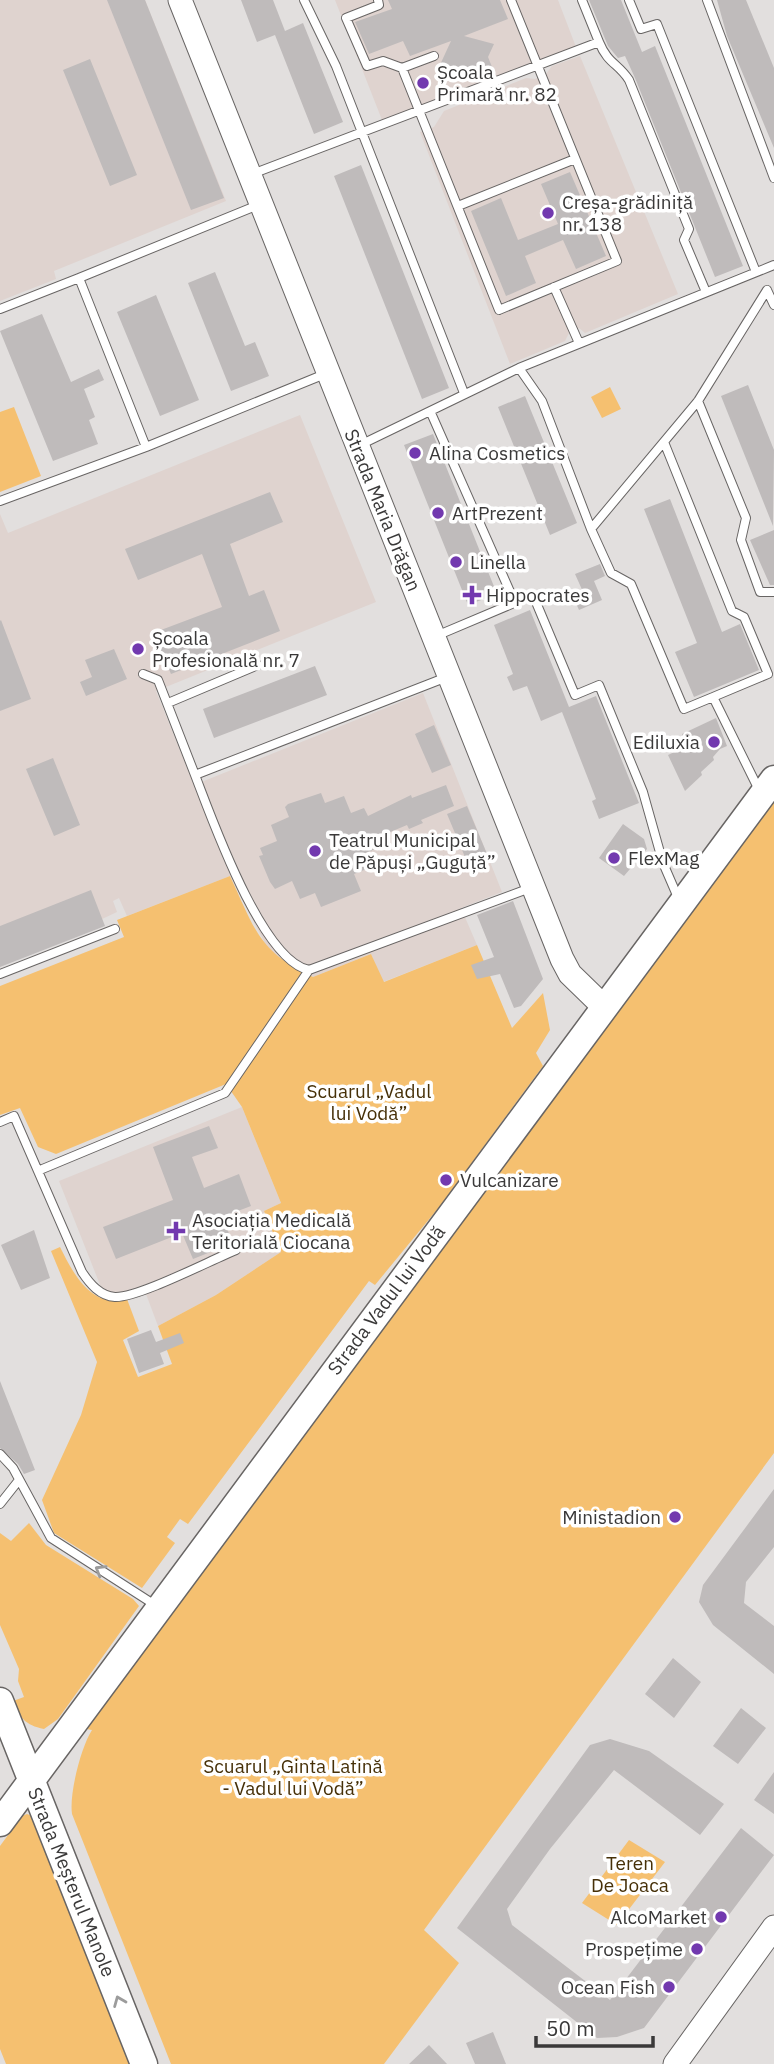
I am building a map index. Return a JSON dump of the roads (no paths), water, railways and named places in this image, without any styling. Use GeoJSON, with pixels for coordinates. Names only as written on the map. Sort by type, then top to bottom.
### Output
{"type":"FeatureCollection","features":[{"type":"Feature","properties":{"kind":"main road","name":"Strada Maria Drăgan"},"geometry":{"type":"LineString","coordinates":[[180,0],[562,959],[570,974],[605,1008]]}},
{"type":"Feature","properties":{"kind":"main road","name":"Strada Vadul lui Vodă"},"geometry":{"type":"LineString","coordinates":[[0,1823],[157,1607],[768,788]]}},
{"type":"Feature","properties":{"kind":"main road","name":"Strada Meșterul Manole"},"geometry":{"type":"LineString","coordinates":[[0,1701],[144,2064]]}},
{"type":"Feature","properties":{"kind":"main road"},"geometry":{"type":"LineString","coordinates":[[675,2064],[774,1927]]}},
{"type":"Feature","properties":{"kind":"lane"},"geometry":{"type":"LineString","coordinates":[[304,0],[326,41],[464,393]]}},
{"type":"Feature","properties":{"kind":"lane"},"geometry":{"type":"LineString","coordinates":[[378,0],[379,5],[346,18],[367,66],[383,61],[402,68],[434,56]]}},
{"type":"Feature","properties":{"kind":"lane"},"geometry":{"type":"LineString","coordinates":[[402,68],[499,310],[617,261],[511,0]]}},
{"type":"Feature","properties":{"kind":"lane"},"geometry":{"type":"LineString","coordinates":[[582,0],[606,59],[623,71],[629,80],[689,229],[684,240],[706,292]]}},
{"type":"Feature","properties":{"kind":"lane"},"geometry":{"type":"LineString","coordinates":[[629,0],[641,29],[657,24],[756,272]]}},
{"type":"Feature","properties":{"kind":"lane"},"geometry":{"type":"LineString","coordinates":[[707,0],[774,178]]}},
{"type":"Feature","properties":{"kind":"lane"},"geometry":{"type":"LineString","coordinates":[[250,175],[598,42]]}},
{"type":"Feature","properties":{"kind":"lane"},"geometry":{"type":"LineString","coordinates":[[458,206],[575,159]]}},
{"type":"Feature","properties":{"kind":"lane"},"geometry":{"type":"LineString","coordinates":[[0,309],[261,204]]}},
{"type":"Feature","properties":{"kind":"lane"},"geometry":{"type":"LineString","coordinates":[[357,447],[519,368],[774,265]]}},
{"type":"Feature","properties":{"kind":"lane"},"geometry":{"type":"LineString","coordinates":[[79,278],[146,447]]}},
{"type":"Feature","properties":{"kind":"lane"},"geometry":{"type":"LineString","coordinates":[[554,287],[579,344]]}},
{"type":"Feature","properties":{"kind":"lane"},"geometry":{"type":"LineString","coordinates":[[591,529],[698,401],[767,290],[774,305]]}},
{"type":"Feature","properties":{"kind":"lane"},"geometry":{"type":"LineString","coordinates":[[519,368],[542,401],[591,529],[611,573],[631,584],[684,709],[768,674],[744,617],[732,611],[664,442]]}},
{"type":"Feature","properties":{"kind":"lane"},"geometry":{"type":"LineString","coordinates":[[0,501],[146,447],[328,373]]}},
{"type":"Feature","properties":{"kind":"lane"},"geometry":{"type":"LineString","coordinates":[[698,401],[746,517],[741,540],[755,579],[760,592],[773,596]]}},
{"type":"Feature","properties":{"kind":"lane"},"geometry":{"type":"LineString","coordinates":[[431,413],[515,603]]}},
{"type":"Feature","properties":{"kind":"lane"},"geometry":{"type":"LineString","coordinates":[[435,636],[533,594],[575,695],[599,685],[643,792],[663,863],[681,906]]}},
{"type":"Feature","properties":{"kind":"lane"},"geometry":{"type":"LineString","coordinates":[[168,703],[258,665]]}},
{"type":"Feature","properties":{"kind":"lane"},"geometry":{"type":"LineString","coordinates":[[143,674],[158,680],[195,775],[266,933],[289,962],[309,970]]}},
{"type":"Feature","properties":{"kind":"lane"},"geometry":{"type":"LineString","coordinates":[[195,775],[449,676]]}},
{"type":"Feature","properties":{"kind":"lane"},"geometry":{"type":"LineString","coordinates":[[713,697],[768,788]]}},
{"type":"Feature","properties":{"kind":"lane"},"geometry":{"type":"LineString","coordinates":[[40,1170],[225,1093],[309,970],[535,887]]}},
{"type":"Feature","properties":{"kind":"lane"},"geometry":{"type":"LineString","coordinates":[[0,974],[114,929]]}},
{"type":"Feature","properties":{"kind":"lane"},"geometry":{"type":"LineString","coordinates":[[0,1122],[14,1116],[40,1170],[82,1272],[91,1286],[103,1293],[125,1296],[236,1250]]}},
{"type":"Feature","properties":{"kind":"lane"},"geometry":{"type":"LineString","coordinates":[[0,1454],[8,1460],[51,1538],[157,1607]]}},
{"type":"Feature","properties":{"kind":"lane"},"geometry":{"type":"LineString","coordinates":[[0,1504],[19,1480]]}},
{"type":"Feature","properties":{"kind":"place","name":"Școala Primară nr. 82"},"geometry":{"type":"Point","coordinates":[423,83]}},
{"type":"Feature","properties":{"kind":"place","name":"Creșa-grădiniță nr. 138"},"geometry":{"type":"Point","coordinates":[548,213]}},
{"type":"Feature","properties":{"kind":"place","name":"Alina Cosmetics"},"geometry":{"type":"Point","coordinates":[415,453]}},
{"type":"Feature","properties":{"kind":"place","name":"ArtPrezent"},"geometry":{"type":"Point","coordinates":[438,513]}},
{"type":"Feature","properties":{"kind":"place","name":"Linella"},"geometry":{"type":"Point","coordinates":[456,562]}},
{"type":"Feature","properties":{"kind":"place","name":"Hippocrates"},"geometry":{"type":"Point","coordinates":[472,595]}},
{"type":"Feature","properties":{"kind":"place","name":"Școala Profesională nr. 7"},"geometry":{"type":"Point","coordinates":[138,649]}},
{"type":"Feature","properties":{"kind":"place","name":"Ediluxia"},"geometry":{"type":"Point","coordinates":[714,742]}},
{"type":"Feature","properties":{"kind":"place","name":"Teatrul Municipal de Păpuși „Guguță”"},"geometry":{"type":"Point","coordinates":[315,851]}},
{"type":"Feature","properties":{"kind":"place","name":"FlexMag"},"geometry":{"type":"Point","coordinates":[614,858]}},
{"type":"Feature","properties":{"kind":"place","name":"Vulcanizare"},"geometry":{"type":"Point","coordinates":[446,1180]}},
{"type":"Feature","properties":{"kind":"place","name":"Asociația Medicală Teritorială Ciocana"},"geometry":{"type":"Point","coordinates":[176,1231]}},
{"type":"Feature","properties":{"kind":"place","name":"Ministadion"},"geometry":{"type":"Point","coordinates":[675,1517]}},
{"type":"Feature","properties":{"kind":"place","name":"AlcoMarket"},"geometry":{"type":"Point","coordinates":[721,1917]}},
{"type":"Feature","properties":{"kind":"place","name":"Prospețime"},"geometry":{"type":"Point","coordinates":[697,1949]}},
{"type":"Feature","properties":{"kind":"place","name":"Ocean Fish"},"geometry":{"type":"Point","coordinates":[669,1987]}},
{"type":"Feature","properties":{"kind":"park label","name":"Scuarul „Vadul lui Vodă”"},"geometry":{"type":"Point","coordinates":[369,1102]}},
{"type":"Feature","properties":{"kind":"park label","name":"Scuarul „Ginta Latină - Vadul lui Vodă”"},"geometry":{"type":"Point","coordinates":[293,1777]}},
{"type":"Feature","properties":{"kind":"park label","name":"Teren De Joaca"},"geometry":{"type":"Point","coordinates":[630,1874]}}]}
